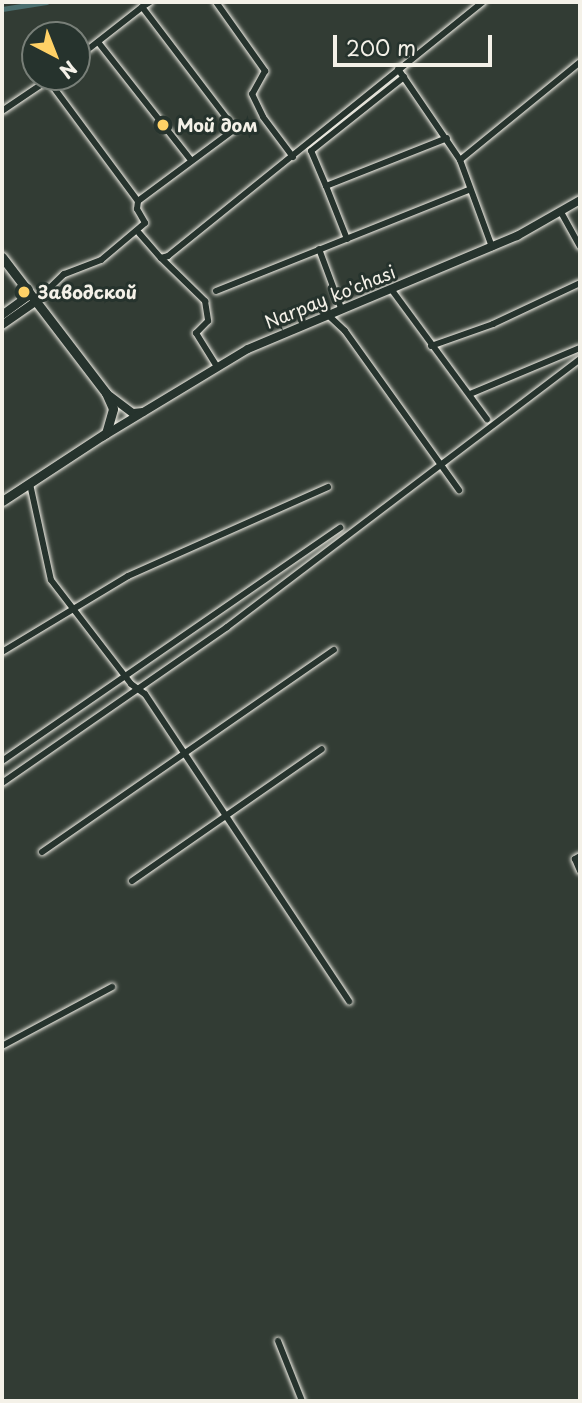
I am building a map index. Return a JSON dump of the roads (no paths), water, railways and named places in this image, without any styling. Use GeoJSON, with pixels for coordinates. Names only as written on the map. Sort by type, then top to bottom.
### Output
{"type":"FeatureCollection","features":[{"type":"Feature","properties":{"kind":"main road"},"geometry":{"type":"LineString","coordinates":[[2,257],[106,393]]}},
{"type":"Feature","properties":{"kind":"main road","name":"Narpay ko'chasi"},"geometry":{"type":"LineString","coordinates":[[2,501],[100,438],[113,417],[106,393]]}},
{"type":"Feature","properties":{"kind":"street"},"geometry":{"type":"LineString","coordinates":[[91,47],[150,2]]}},
{"type":"Feature","properties":{"kind":"street"},"geometry":{"type":"LineString","coordinates":[[216,2],[265,71],[252,94],[262,117],[293,157]]}},
{"type":"Feature","properties":{"kind":"street"},"geometry":{"type":"LineString","coordinates":[[161,258],[216,221],[398,69],[483,2]]}},
{"type":"Feature","properties":{"kind":"street"},"geometry":{"type":"LineString","coordinates":[[138,201],[235,129],[142,7]]}},
{"type":"Feature","properties":{"kind":"street"},"geometry":{"type":"LineString","coordinates":[[98,41],[191,160]]}},
{"type":"Feature","properties":{"kind":"street"},"geometry":{"type":"LineString","coordinates":[[460,160],[580,62]]}},
{"type":"Feature","properties":{"kind":"street"},"geometry":{"type":"LineString","coordinates":[[398,69],[460,160],[492,247]]}},
{"type":"Feature","properties":{"kind":"street"},"geometry":{"type":"LineString","coordinates":[[347,239],[312,151],[404,77]]}},
{"type":"Feature","properties":{"kind":"street"},"geometry":{"type":"LineString","coordinates":[[2,111],[31,91]]}},
{"type":"Feature","properties":{"kind":"street"},"geometry":{"type":"LineString","coordinates":[[2,325],[64,274],[101,260],[139,233],[145,223],[137,209],[138,201],[59,91]]}},
{"type":"Feature","properties":{"kind":"street"},"geometry":{"type":"LineString","coordinates":[[326,186],[447,138]]}},
{"type":"Feature","properties":{"kind":"street"},"geometry":{"type":"LineString","coordinates":[[216,291],[469,190]]}},
{"type":"Feature","properties":{"kind":"street","name":"Narpay ko'chasi"},"geometry":{"type":"LineString","coordinates":[[100,438],[216,366],[341,308],[492,247],[562,214],[580,200]]}},
{"type":"Feature","properties":{"kind":"street"},"geometry":{"type":"LineString","coordinates":[[562,214],[580,246]]}},
{"type":"Feature","properties":{"kind":"street"},"geometry":{"type":"LineString","coordinates":[[139,233],[205,301],[208,321],[196,333],[216,366]]}},
{"type":"Feature","properties":{"kind":"street"},"geometry":{"type":"LineString","coordinates":[[319,249],[341,308]]}},
{"type":"Feature","properties":{"kind":"street"},"geometry":{"type":"LineString","coordinates":[[431,346],[492,324],[580,282]]}},
{"type":"Feature","properties":{"kind":"street"},"geometry":{"type":"LineString","coordinates":[[391,289],[487,419]]}},
{"type":"Feature","properties":{"kind":"street"},"geometry":{"type":"LineString","coordinates":[[2,315],[32,298]]}},
{"type":"Feature","properties":{"kind":"street"},"geometry":{"type":"LineString","coordinates":[[326,315],[345,331],[459,490]]}},
{"type":"Feature","properties":{"kind":"street"},"geometry":{"type":"LineString","coordinates":[[470,394],[580,348]]}},
{"type":"Feature","properties":{"kind":"street"},"geometry":{"type":"LineString","coordinates":[[2,783],[140,690],[580,359]]}},
{"type":"Feature","properties":{"kind":"street"},"geometry":{"type":"LineString","coordinates":[[106,393],[132,413],[149,410]]}},
{"type":"Feature","properties":{"kind":"street"},"geometry":{"type":"LineString","coordinates":[[30,484],[46,569],[125,675],[140,690],[184,752],[349,1001]]}},
{"type":"Feature","properties":{"kind":"street"},"geometry":{"type":"LineString","coordinates":[[2,652],[148,566],[327,487]]}},
{"type":"Feature","properties":{"kind":"street"},"geometry":{"type":"LineString","coordinates":[[2,761],[340,528]]}},
{"type":"Feature","properties":{"kind":"street"},"geometry":{"type":"LineString","coordinates":[[42,852],[334,650]]}},
{"type":"Feature","properties":{"kind":"street"},"geometry":{"type":"LineString","coordinates":[[132,881],[322,749]]}},
{"type":"Feature","properties":{"kind":"street"},"geometry":{"type":"LineString","coordinates":[[580,856],[575,859],[580,871]]}},
{"type":"Feature","properties":{"kind":"street"},"geometry":{"type":"LineString","coordinates":[[2,1046],[112,987]]}},
{"type":"Feature","properties":{"kind":"street"},"geometry":{"type":"LineString","coordinates":[[278,1341],[302,1401]]}},
{"type":"Feature","properties":{"kind":"waterway"},"geometry":{"type":"LineString","coordinates":[[2,9],[46,2]]}},
{"type":"Feature","properties":{"kind":"place","name":"Мой дом"},"geometry":{"type":"Point","coordinates":[163,125]}},
{"type":"Feature","properties":{"kind":"place","name":"Заводской"},"geometry":{"type":"Point","coordinates":[24,292]}}]}
